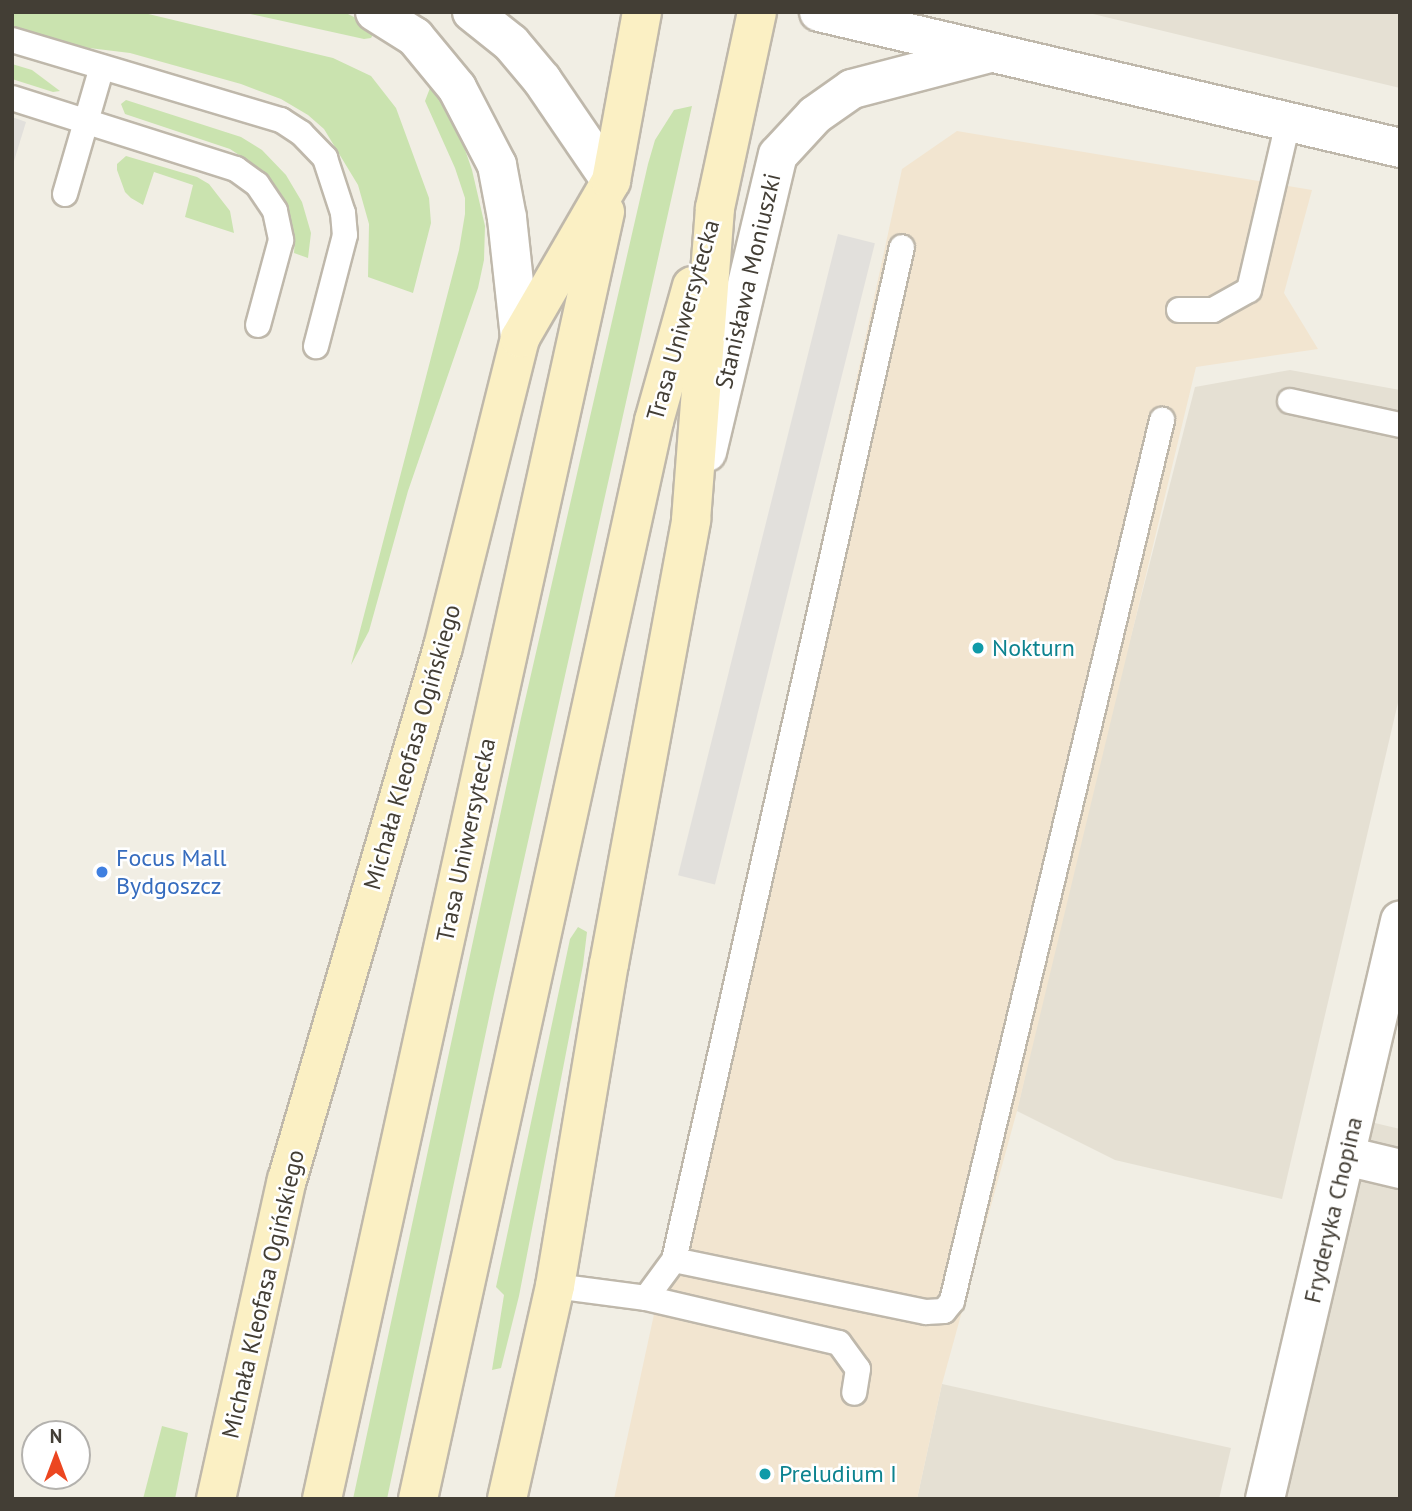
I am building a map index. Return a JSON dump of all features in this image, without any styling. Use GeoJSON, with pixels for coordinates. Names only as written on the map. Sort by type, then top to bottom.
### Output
{"type":"FeatureCollection","features":[{"type":"Feature","properties":{"kind":"main road","name":"Michała Kleofasa Ogińskiego"},"geometry":{"type":"LineString","coordinates":[[216,1499],[287,1180],[443,647],[520,338],[611,181],[642,12]]}},
{"type":"Feature","properties":{"kind":"main road"},"geometry":{"type":"LineString","coordinates":[[507,1499],[555,1286],[609,964],[691,520],[715,208],[757,12]]}},
{"type":"Feature","properties":{"kind":"main road","name":"Trasa Uniwersytecka"},"geometry":{"type":"LineString","coordinates":[[322,1499],[611,181]]}},
{"type":"Feature","properties":{"kind":"main road","name":"Trasa Uniwersytecka"},"geometry":{"type":"LineString","coordinates":[[418,1499],[654,421],[715,208]]}},
{"type":"Feature","properties":{"kind":"street"},"geometry":{"type":"LineString","coordinates":[[375,12],[415,37],[457,88],[497,165],[507,218],[520,338]]}},
{"type":"Feature","properties":{"kind":"street"},"geometry":{"type":"LineString","coordinates":[[472,12],[511,43],[542,80],[611,181]]}},
{"type":"Feature","properties":{"kind":"street","name":"Stanisława Moniuszki"},"geometry":{"type":"LineString","coordinates":[[819,12],[1400,148]]}},
{"type":"Feature","properties":{"kind":"street","name":"Stanisława Moniuszki"},"geometry":{"type":"LineString","coordinates":[[691,520],[778,155],[815,115],[852,89],[990,54]]}},
{"type":"Feature","properties":{"kind":"street","name":"Fryderyka Chopina"},"geometry":{"type":"LineString","coordinates":[[1265,1499],[1400,921]]}},
{"type":"Feature","properties":{"kind":"street"},"geometry":{"type":"LineString","coordinates":[[1346,1156],[1400,1169]]}},
{"type":"Feature","properties":{"kind":"lane"},"geometry":{"type":"LineString","coordinates":[[12,40],[281,120],[301,133],[325,158],[343,213],[345,235],[316,346]]}},
{"type":"Feature","properties":{"kind":"lane"},"geometry":{"type":"LineString","coordinates":[[65,194],[102,67]]}},
{"type":"Feature","properties":{"kind":"lane"},"geometry":{"type":"LineString","coordinates":[[12,97],[236,169],[257,184],[275,211],[281,240],[258,326]]}},
{"type":"Feature","properties":{"kind":"lane"},"geometry":{"type":"LineString","coordinates":[[1179,310],[1213,310],[1249,290],[1288,123]]}},
{"type":"Feature","properties":{"kind":"lane"},"geometry":{"type":"LineString","coordinates":[[646,1298],[674,1260],[902,247]]}},
{"type":"Feature","properties":{"kind":"lane"},"geometry":{"type":"LineString","coordinates":[[1290,401],[1400,425]]}},
{"type":"Feature","properties":{"kind":"lane"},"geometry":{"type":"LineString","coordinates":[[674,1260],[926,1312],[944,1311],[952,1301],[1162,419]]}},
{"type":"Feature","properties":{"kind":"lane"},"geometry":{"type":"LineString","coordinates":[[555,1286],[646,1298],[839,1343],[858,1369],[854,1393]]}},
{"type":"Feature","properties":{"kind":"shaded area"},"geometry":{"type":"Polygon","coordinates":[[[1086,12],[1400,12],[1400,88],[1093,14],[1086,12]]]}},
{"type":"Feature","properties":{"kind":"shaded area"},"geometry":{"type":"Polygon","coordinates":[[[12,117],[26,122],[14,161],[12,160],[12,117]]]}},
{"type":"Feature","properties":{"kind":"shaded area"},"geometry":{"type":"Polygon","coordinates":[[[957,131],[1312,190],[1284,293],[1318,349],[1196,367],[1017,1111],[942,1384],[917,1499],[614,1499],[902,169],[957,131]]]}},
{"type":"Feature","properties":{"kind":"shaded area"},"geometry":{"type":"Polygon","coordinates":[[[838,234],[875,243],[715,885],[678,875],[838,234]]]}},
{"type":"Feature","properties":{"kind":"shaded area"},"geometry":{"type":"Polygon","coordinates":[[[1290,370],[1400,390],[1400,694],[1282,1199],[1115,1160],[1017,1111],[1082,827],[1195,387],[1290,370]]]}},
{"type":"Feature","properties":{"kind":"shaded area"},"geometry":{"type":"Polygon","coordinates":[[[1354,1118],[1400,1129],[1400,1499],[1265,1499],[1354,1118]]]}},
{"type":"Feature","properties":{"kind":"shaded area"},"geometry":{"type":"Polygon","coordinates":[[[942,1384],[1231,1448],[1219,1499],[917,1499],[942,1384]]]}},
{"type":"Feature","properties":{"kind":"green space"},"geometry":{"type":"Polygon","coordinates":[[[12,12],[140,12],[333,58],[371,76],[396,108],[429,198],[431,223],[413,293],[368,277],[369,224],[358,185],[324,129],[308,115],[281,99],[241,84],[130,53],[81,47],[12,26],[12,12]]]}},
{"type":"Feature","properties":{"kind":"green space"},"geometry":{"type":"Polygon","coordinates":[[[241,12],[344,12],[364,22],[374,33],[371,38],[364,39],[241,12]]]}},
{"type":"Feature","properties":{"kind":"green space"},"geometry":{"type":"Polygon","coordinates":[[[12,64],[32,70],[60,91],[53,92],[12,79],[12,64]]]}},
{"type":"Feature","properties":{"kind":"green space"},"geometry":{"type":"Polygon","coordinates":[[[430,88],[443,102],[459,132],[472,170],[485,226],[484,260],[478,288],[408,491],[369,631],[351,665],[459,250],[465,214],[465,198],[455,168],[425,101],[430,88]]]}},
{"type":"Feature","properties":{"kind":"green space"},"geometry":{"type":"Polygon","coordinates":[[[126,100],[241,137],[262,150],[286,175],[302,202],[311,233],[308,258],[294,253],[295,239],[282,200],[260,169],[230,149],[125,114],[121,104],[126,100]]]}},
{"type":"Feature","properties":{"kind":"green space"},"geometry":{"type":"Polygon","coordinates":[[[692,106],[494,994],[387,1499],[353,1499],[521,718],[648,164],[655,140],[674,110],[692,106]]]}},
{"type":"Feature","properties":{"kind":"green space"},"geometry":{"type":"Polygon","coordinates":[[[126,156],[197,177],[209,184],[230,211],[234,233],[185,217],[193,185],[154,172],[143,205],[131,198],[125,192],[117,170],[117,164],[126,156]]]}},
{"type":"Feature","properties":{"kind":"green space"},"geometry":{"type":"Polygon","coordinates":[[[578,927],[587,932],[583,965],[519,1296],[501,1368],[492,1370],[504,1295],[496,1287],[570,939],[578,927]]]}},
{"type":"Feature","properties":{"kind":"green space"},"geometry":{"type":"Polygon","coordinates":[[[162,1426],[188,1433],[175,1499],[143,1499],[162,1426]]]}},
{"type":"Feature","properties":{"kind":"place","name":"Nokturn"},"geometry":{"type":"Point","coordinates":[978,648]}},
{"type":"Feature","properties":{"kind":"place","name":"Focus Mall Bydgoszcz"},"geometry":{"type":"Point","coordinates":[102,872]}},
{"type":"Feature","properties":{"kind":"place","name":"Preludium I"},"geometry":{"type":"Point","coordinates":[765,1474]}}]}
